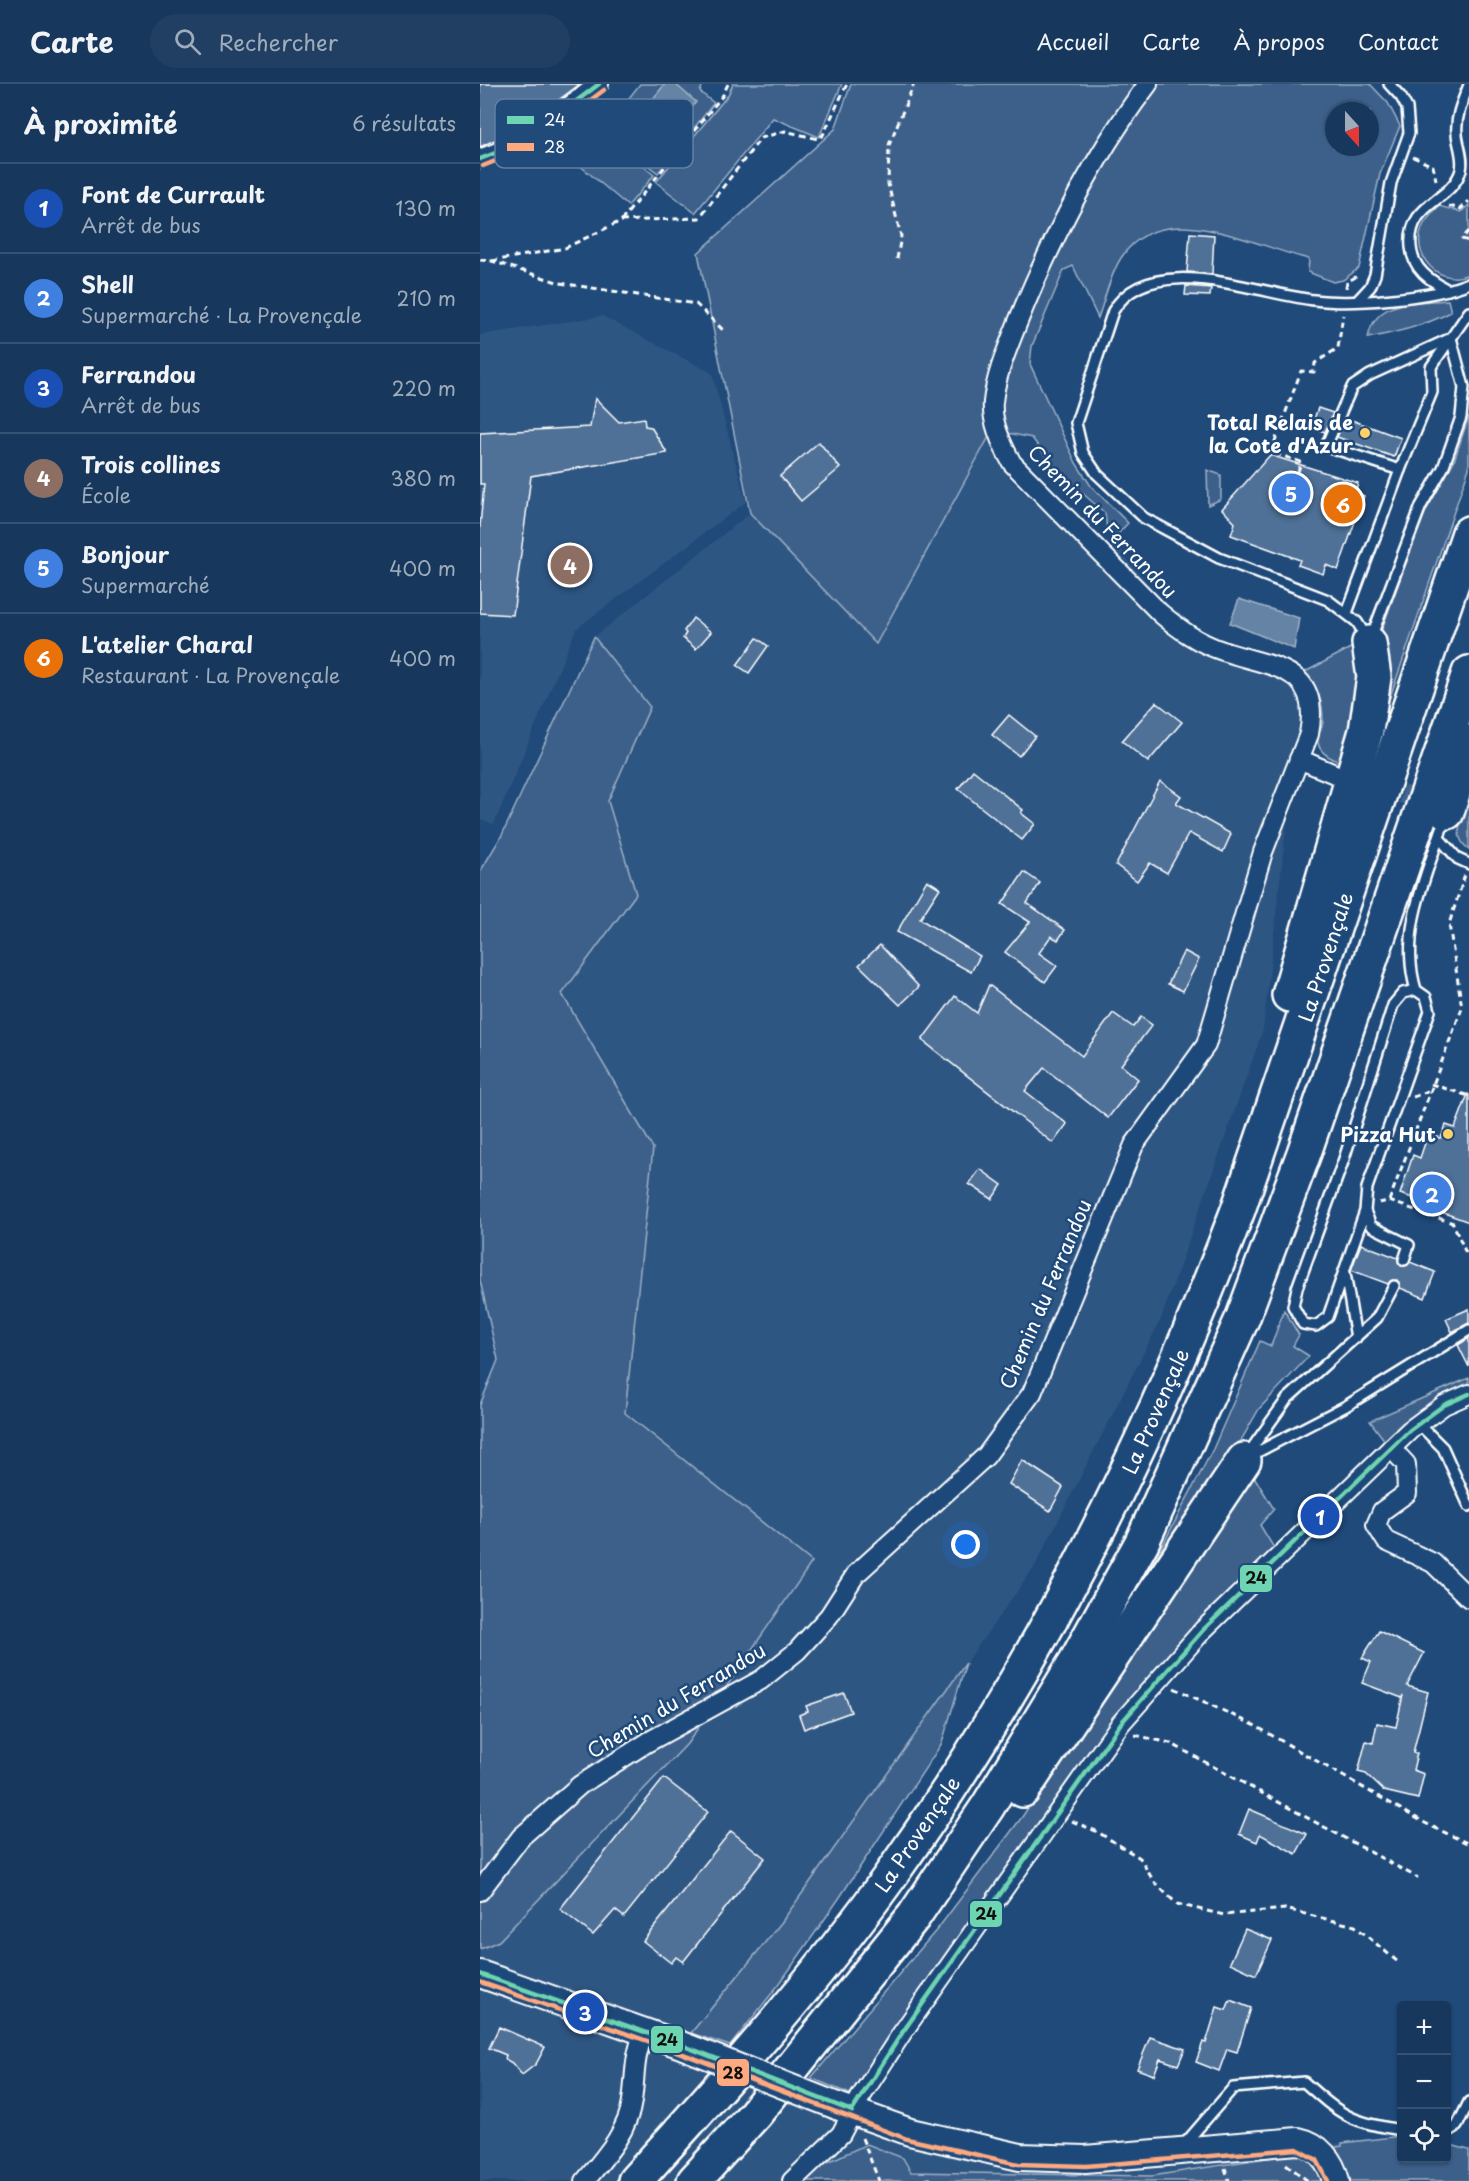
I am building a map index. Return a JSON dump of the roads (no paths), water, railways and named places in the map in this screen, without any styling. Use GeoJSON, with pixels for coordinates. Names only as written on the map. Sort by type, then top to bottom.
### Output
{"type":"FeatureCollection","features":[{"type":"Feature","properties":{"kind":"highway","name":"La Provençale"},"geometry":{"type":"LineString","coordinates":[[635,2181],[766,2034],[834,1950],[930,1818],[994,1717],[1073,1582],[1115,1499],[1203,1302],[1238,1210],[1469,533]]}},
{"type":"Feature","properties":{"kind":"highway"},"geometry":{"type":"LineString","coordinates":[[1238,1210],[1283,1014],[1366,731],[1374,677],[1369,643]]}},
{"type":"Feature","properties":{"kind":"highway"},"geometry":{"type":"LineString","coordinates":[[694,2181],[770,2096],[914,1916],[988,1806],[1076,1661],[1142,1542],[1196,1427],[1243,1317],[1304,1153],[1469,673]]}},
{"type":"Feature","properties":{"kind":"highway"},"geometry":{"type":"LineString","coordinates":[[1443,825],[1469,742]]}},
{"type":"Feature","properties":{"kind":"highway"},"geometry":{"type":"LineString","coordinates":[[914,1916],[971,1860],[1007,1814],[1244,1460]]}},
{"type":"Feature","properties":{"kind":"main road"},"geometry":{"type":"LineString","coordinates":[[480,1974],[676,2043],[910,2132],[1020,2157],[1085,2159],[1290,2140],[1305,2142],[1324,2156],[1336,2181]]}},
{"type":"Feature","properties":{"kind":"street"},"geometry":{"type":"LineString","coordinates":[[579,99],[599,84]]}},
{"type":"Feature","properties":{"kind":"street","name":"Chemin du Ferrandou"},"geometry":{"type":"LineString","coordinates":[[480,1891],[521,1837],[580,1785],[648,1742],[761,1680],[796,1651],[829,1616],[856,1574],[986,1456],[1032,1393],[1134,1145],[1206,1045],[1263,852],[1311,722],[1309,701],[1301,682],[1290,672],[1221,651],[1201,642],[1174,625],[1022,475],[1006,453],[995,420],[993,405],[997,375],[1028,297],[1065,217],[1148,84]]}},
{"type":"Feature","properties":{"kind":"street"},"geometry":{"type":"LineString","coordinates":[[480,159],[495,153]]}},
{"type":"Feature","properties":{"kind":"street"},"geometry":{"type":"LineString","coordinates":[[1299,759],[1336,774]]}},
{"type":"Feature","properties":{"kind":"street"},"geometry":{"type":"LineString","coordinates":[[792,2181],[835,2141],[845,2109],[902,2033],[1115,1731],[1158,1681],[1203,1630],[1418,1423],[1444,1405],[1469,1394]]}},
{"type":"Feature","properties":{"kind":"street"},"geometry":{"type":"LineString","coordinates":[[1391,1448],[1406,1464],[1407,1493],[1382,1511],[1376,1525],[1386,1541],[1433,1563],[1469,1598]]}},
{"type":"Feature","properties":{"kind":"street"},"geometry":{"type":"LineString","coordinates":[[585,2181],[614,2146],[632,2104],[635,2055],[644,2032]]}},
{"type":"Feature","properties":{"kind":"lane"},"geometry":{"type":"LineString","coordinates":[[1358,300],[1370,287],[1375,275],[1391,183],[1409,133],[1407,108],[1389,84]]}},
{"type":"Feature","properties":{"kind":"lane"},"geometry":{"type":"LineString","coordinates":[[1448,290],[1422,273],[1415,263],[1410,240],[1416,218],[1450,186],[1461,168],[1462,159],[1456,132],[1459,111],[1469,85]]}},
{"type":"Feature","properties":{"kind":"lane"},"geometry":{"type":"LineString","coordinates":[[1369,643],[1364,630],[1347,613],[1328,600],[1219,558],[1144,518],[1097,474],[1083,453],[1076,423],[1113,311],[1120,299],[1131,290],[1146,283],[1164,279],[1216,282],[1316,301],[1358,300],[1448,290],[1469,284]]}},
{"type":"Feature","properties":{"kind":"lane"},"geometry":{"type":"LineString","coordinates":[[1347,613],[1432,392],[1431,367],[1469,312]]}},
{"type":"Feature","properties":{"kind":"lane"},"geometry":{"type":"LineString","coordinates":[[1401,470],[1326,446],[1352,387],[1370,375],[1450,338]]}},
{"type":"Feature","properties":{"kind":"lane"},"geometry":{"type":"LineString","coordinates":[[1369,643],[1421,506],[1443,468],[1461,417],[1464,387],[1450,338]]}},
{"type":"Feature","properties":{"kind":"lane"},"geometry":{"type":"LineString","coordinates":[[1416,990],[1409,946],[1418,898],[1443,825],[1469,773]]}},
{"type":"Feature","properties":{"kind":"lane"},"geometry":{"type":"LineString","coordinates":[[1443,825],[1458,859],[1469,864]]}},
{"type":"Feature","properties":{"kind":"lane"},"geometry":{"type":"LineString","coordinates":[[1410,990],[1416,990],[1426,997],[1430,1011],[1367,1188],[1365,1211],[1328,1317],[1316,1326],[1303,1324],[1293,1306],[1297,1288],[1344,1159],[1396,999],[1410,990]]}},
{"type":"Feature","properties":{"kind":"lane"},"geometry":{"type":"LineString","coordinates":[[1365,1211],[1371,1226],[1408,1245],[1404,1260]]}},
{"type":"Feature","properties":{"kind":"lane"},"geometry":{"type":"LineString","coordinates":[[1344,1270],[1356,1338]]}},
{"type":"Feature","properties":{"kind":"lane"},"geometry":{"type":"LineString","coordinates":[[1244,1460],[1287,1399],[1377,1318],[1394,1286]]}},
{"type":"Feature","properties":{"kind":"lane"},"geometry":{"type":"LineString","coordinates":[[1244,1460],[1346,1406],[1469,1330]]}},
{"type":"Feature","properties":{"kind":"lane"},"geometry":{"type":"LineString","coordinates":[[1418,1423],[1443,1448],[1469,1506]]}},
{"type":"Feature","properties":{"kind":"lane"},"geometry":{"type":"LineString","coordinates":[[1189,2150],[1188,2140],[1233,2088],[1304,2082],[1338,2112],[1352,2120],[1397,2129]]}},
{"type":"Feature","properties":{"kind":"lane"},"geometry":{"type":"LineString","coordinates":[[1451,2130],[1457,2126],[1469,2102]]}},
{"type":"Feature","properties":{"kind":"tunnel"},"geometry":{"type":"LineString","coordinates":[[1376,786],[1469,815]]}},
{"type":"Feature","properties":{"kind":"place","name":"Total Relais de la Cote d'Azur"},"geometry":{"type":"Point","coordinates":[1365,433]}},
{"type":"Feature","properties":{"kind":"place","name":"Bonjour"},"geometry":{"type":"Point","coordinates":[1291,493]}},
{"type":"Feature","properties":{"kind":"place","name":"L'atelier Charal"},"geometry":{"type":"Point","coordinates":[1343,504]}},
{"type":"Feature","properties":{"kind":"place","name":"Trois collines"},"geometry":{"type":"Point","coordinates":[570,565]}},
{"type":"Feature","properties":{"kind":"place","name":"Pizza Hut"},"geometry":{"type":"Point","coordinates":[1448,1134]}},
{"type":"Feature","properties":{"kind":"place","name":"Shell"},"geometry":{"type":"Point","coordinates":[1432,1194]}},
{"type":"Feature","properties":{"kind":"place","name":"Font de Currault"},"geometry":{"type":"Point","coordinates":[1320,1516]}},
{"type":"Feature","properties":{"kind":"place","name":"Ferrandou"},"geometry":{"type":"Point","coordinates":[585,2012]}}]}
